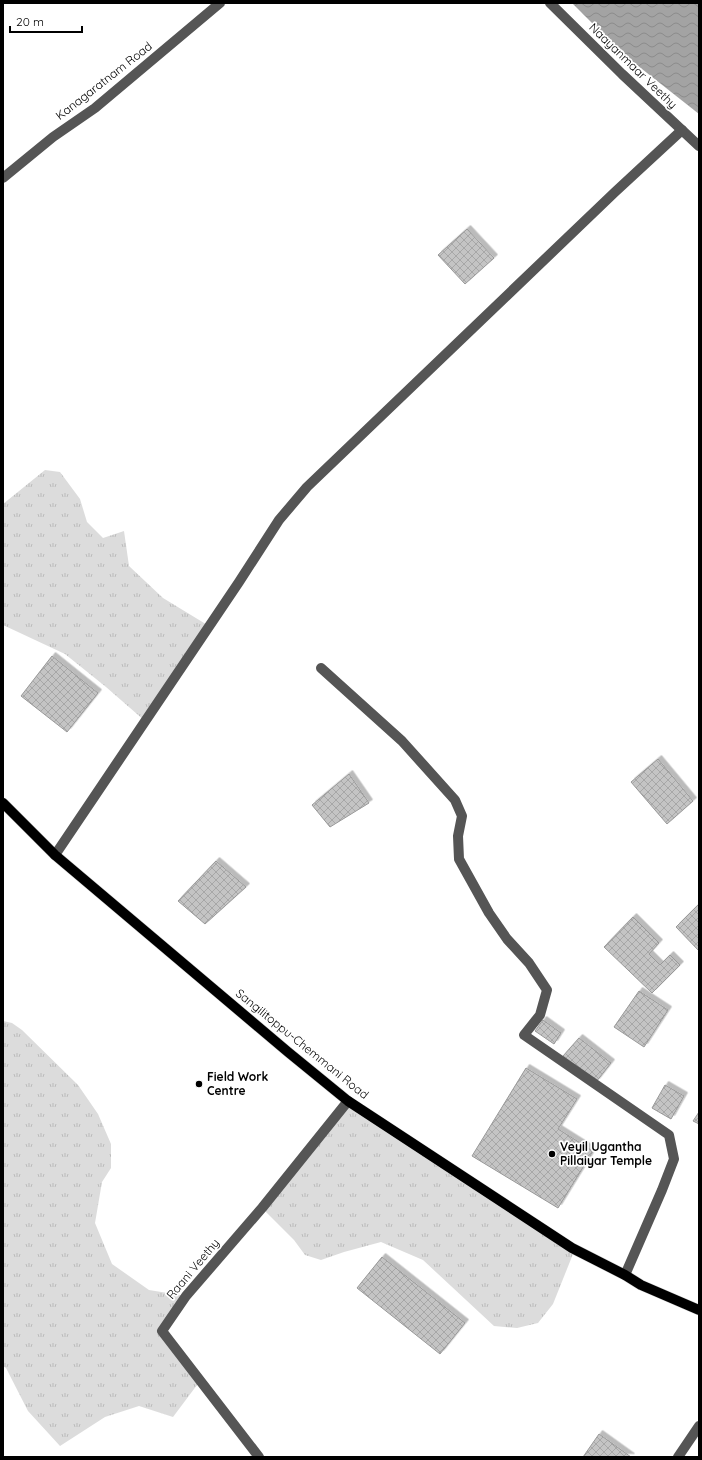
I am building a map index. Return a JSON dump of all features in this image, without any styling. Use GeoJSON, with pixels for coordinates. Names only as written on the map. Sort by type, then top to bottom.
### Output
{"type":"FeatureCollection","features":[{"type":"Feature","properties":{"kind":"main road","name":"Sangilitoppu-Chemmani Road"},"geometry":{"type":"LineString","coordinates":[[3,803],[55,855],[348,1101],[572,1248],[641,1285],[699,1310]]}},
{"type":"Feature","properties":{"kind":"street","name":"Kanagaratnam Road"},"geometry":{"type":"LineString","coordinates":[[3,178],[53,137],[94,108],[220,3]]}},
{"type":"Feature","properties":{"kind":"street","name":"Naayanmaar Veethy"},"geometry":{"type":"LineString","coordinates":[[550,3],[699,146]]}},
{"type":"Feature","properties":{"kind":"street"},"geometry":{"type":"LineString","coordinates":[[55,855],[239,582],[279,520],[307,487],[615,192],[682,130]]}},
{"type":"Feature","properties":{"kind":"street"},"geometry":{"type":"LineString","coordinates":[[320,668],[402,741],[455,800],[462,816],[458,836],[459,859],[489,913],[507,939],[529,963],[546,990],[540,1015],[524,1035],[669,1135],[674,1159],[662,1190],[624,1275]]}},
{"type":"Feature","properties":{"kind":"street","name":"Raani Veethy"},"geometry":{"type":"LineString","coordinates":[[259,1457],[162,1331],[186,1296],[262,1208],[348,1101]]}},
{"type":"Feature","properties":{"kind":"street"},"geometry":{"type":"LineString","coordinates":[[678,1457],[699,1426]]}},
{"type":"Feature","properties":{"kind":"green space"},"geometry":{"type":"Polygon","coordinates":[[[45,470],[60,472],[80,499],[87,522],[103,538],[124,531],[129,566],[163,598],[209,626],[145,721],[65,654],[3,625],[3,504],[45,470]]]}},
{"type":"Feature","properties":{"kind":"green space"},"geometry":{"type":"Polygon","coordinates":[[[3,1021],[12,1023],[22,1030],[78,1085],[98,1114],[111,1144],[111,1168],[102,1182],[95,1223],[112,1264],[149,1290],[186,1296],[162,1331],[200,1381],[173,1417],[139,1406],[105,1417],[60,1446],[28,1411],[6,1368],[3,1366],[3,1021]]]}},
{"type":"Feature","properties":{"kind":"green space"},"geometry":{"type":"Polygon","coordinates":[[[348,1101],[573,1254],[553,1304],[538,1323],[517,1328],[494,1326],[423,1260],[381,1242],[321,1260],[305,1255],[294,1240],[262,1208],[348,1101]]]}},
{"type":"Feature","properties":{"kind":"water"},"geometry":{"type":"Polygon","coordinates":[[[572,3],[699,3],[699,114],[623,54],[572,3]]]}},
{"type":"Feature","properties":{"kind":"building"},"geometry":{"type":"Polygon","coordinates":[[[467,229],[494,258],[465,284],[438,255],[467,229]]]}},
{"type":"Feature","properties":{"kind":"building"},"geometry":{"type":"Polygon","coordinates":[[[52,656],[98,693],[67,732],[21,696],[52,656]]]}},
{"type":"Feature","properties":{"kind":"building"},"geometry":{"type":"Polygon","coordinates":[[[658,759],[693,801],[667,824],[631,782],[658,759]]]}},
{"type":"Feature","properties":{"kind":"building"},"geometry":{"type":"Polygon","coordinates":[[[349,774],[369,803],[330,827],[312,805],[349,774]]]}},
{"type":"Feature","properties":{"kind":"building"},"geometry":{"type":"Polygon","coordinates":[[[216,861],[246,887],[205,924],[178,901],[216,861]]]}},
{"type":"Feature","properties":{"kind":"building"},"geometry":{"type":"Polygon","coordinates":[[[699,904],[699,951],[676,927],[699,904]]]}},
{"type":"Feature","properties":{"kind":"building"},"geometry":{"type":"Polygon","coordinates":[[[633,917],[659,943],[649,954],[660,965],[670,955],[680,965],[652,993],[604,947],[633,917]]]}},
{"type":"Feature","properties":{"kind":"building"},"geometry":{"type":"Polygon","coordinates":[[[639,991],[668,1010],[644,1047],[614,1027],[639,991]]]}},
{"type":"Feature","properties":{"kind":"building"},"geometry":{"type":"Polygon","coordinates":[[[543,1020],[561,1033],[554,1044],[535,1031],[543,1020]]]}},
{"type":"Feature","properties":{"kind":"building"},"geometry":{"type":"Polygon","coordinates":[[[579,1038],[611,1063],[596,1082],[563,1056],[579,1038]]]}},
{"type":"Feature","properties":{"kind":"building"},"geometry":{"type":"Polygon","coordinates":[[[526,1068],[577,1099],[558,1129],[593,1151],[558,1208],[472,1156],[526,1068]]]}},
{"type":"Feature","properties":{"kind":"building"},"geometry":{"type":"Polygon","coordinates":[[[665,1085],[684,1096],[671,1119],[652,1108],[665,1085]]]}},
{"type":"Feature","properties":{"kind":"building"},"geometry":{"type":"Polygon","coordinates":[[[699,1112],[699,1124],[693,1121],[699,1112]]]}},
{"type":"Feature","properties":{"kind":"building"},"geometry":{"type":"Polygon","coordinates":[[[382,1257],[465,1323],[440,1354],[357,1288],[382,1257]]]}},
{"type":"Feature","properties":{"kind":"building"},"geometry":{"type":"Polygon","coordinates":[[[599,1434],[631,1457],[583,1457],[599,1434]]]}},
{"type":"Feature","properties":{"kind":"place","name":"Field Work Centre"},"geometry":{"type":"Point","coordinates":[199,1084]}},
{"type":"Feature","properties":{"kind":"place","name":"Veyil Ugantha Pillaiyar Temple"},"geometry":{"type":"Point","coordinates":[552,1154]}}]}
